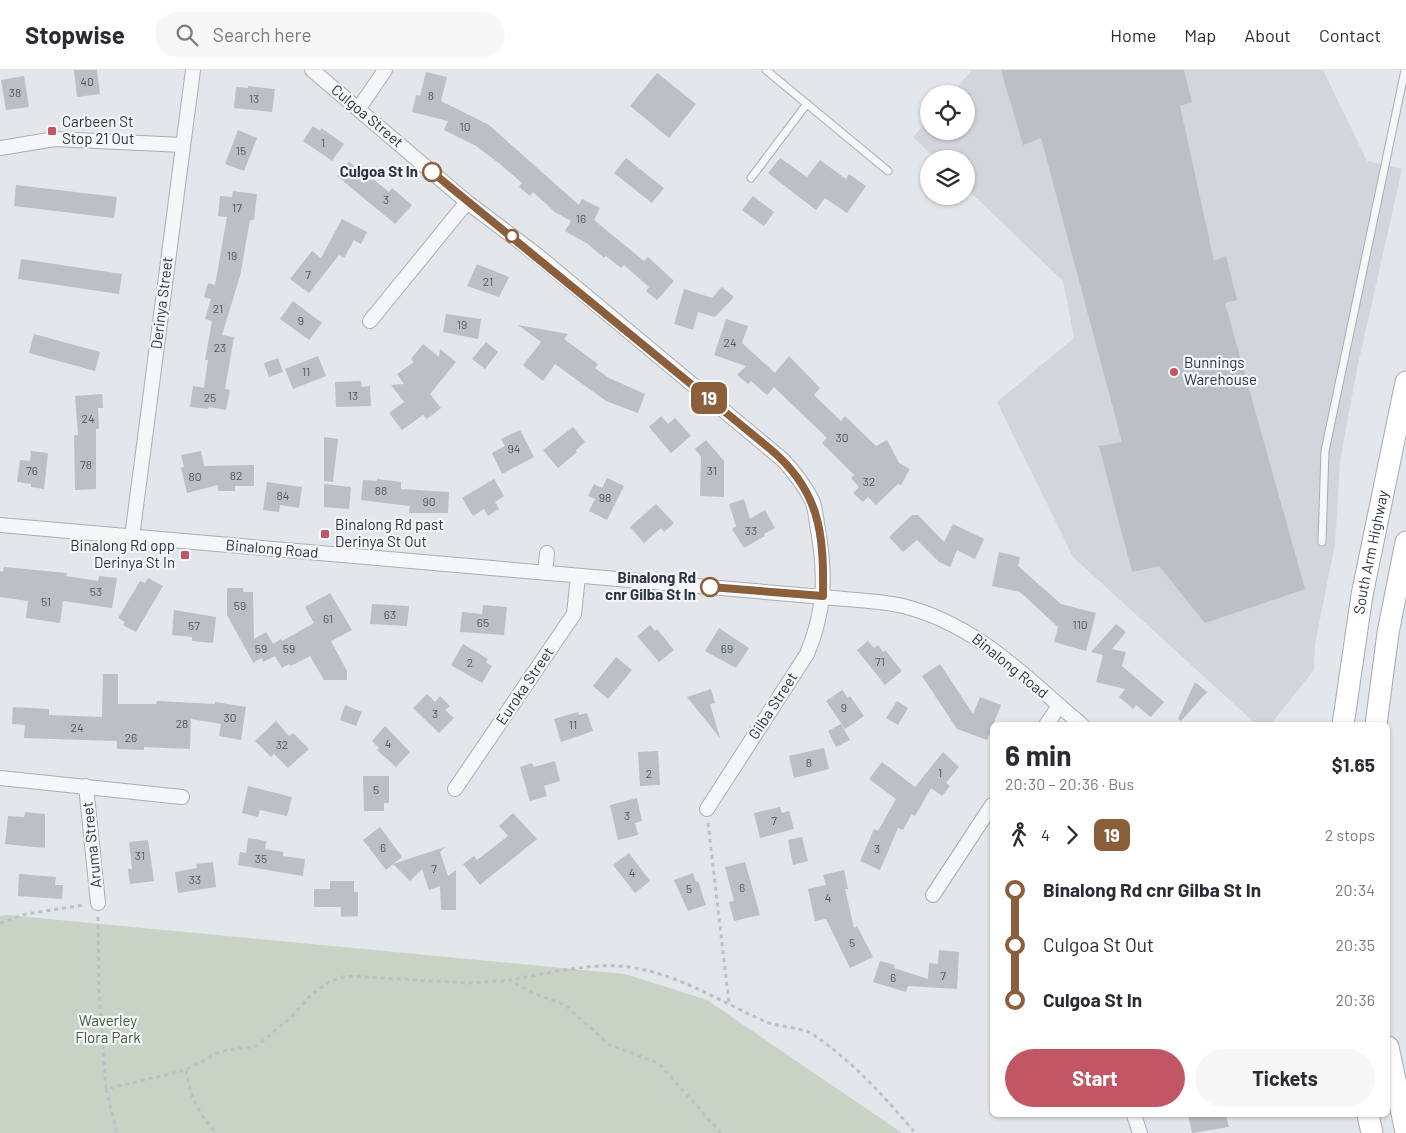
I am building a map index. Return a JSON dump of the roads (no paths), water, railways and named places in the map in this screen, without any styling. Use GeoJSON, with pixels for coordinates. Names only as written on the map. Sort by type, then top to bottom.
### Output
{"type":"FeatureCollection","features":[{"type":"Feature","properties":{"kind":"main road","name":"South Arm Highway"},"geometry":{"type":"LineString","coordinates":[[1343,722],[1362,595],[1406,382]]}},
{"type":"Feature","properties":{"kind":"main road"},"geometry":{"type":"LineString","coordinates":[[1376,722],[1387,642],[1406,542]]}},
{"type":"Feature","properties":{"kind":"main road"},"geometry":{"type":"LineString","coordinates":[[1390,1056],[1406,1132]]}},
{"type":"Feature","properties":{"kind":"main road"},"geometry":{"type":"LineString","coordinates":[[1368,1117],[1372,1133]]}},
{"type":"Feature","properties":{"kind":"street","name":"Derinya Street"},"geometry":{"type":"LineString","coordinates":[[132,537],[193,70]]}},
{"type":"Feature","properties":{"kind":"street","name":"Culgoa Street"},"geometry":{"type":"LineString","coordinates":[[312,70],[359,108],[467,202],[537,256],[799,477],[813,502],[823,559],[823,596]]}},
{"type":"Feature","properties":{"kind":"street"},"geometry":{"type":"LineString","coordinates":[[359,108],[385,70]]}},
{"type":"Feature","properties":{"kind":"street"},"geometry":{"type":"LineString","coordinates":[[0,148],[55,139],[183,145]]}},
{"type":"Feature","properties":{"kind":"street"},"geometry":{"type":"LineString","coordinates":[[370,320],[467,202]]}},
{"type":"Feature","properties":{"kind":"street","name":"Binalong Road"},"geometry":{"type":"LineString","coordinates":[[0,525],[823,596],[900,605],[928,613],[975,636],[1078,722]]}},
{"type":"Feature","properties":{"kind":"street"},"geometry":{"type":"LineString","coordinates":[[545,573],[547,553]]}},
{"type":"Feature","properties":{"kind":"street","name":"Euroka Street"},"geometry":{"type":"LineString","coordinates":[[455,789],[574,614],[578,576]]}},
{"type":"Feature","properties":{"kind":"street","name":"Gilba Street"},"geometry":{"type":"LineString","coordinates":[[706,810],[807,654],[818,628],[823,596]]}},
{"type":"Feature","properties":{"kind":"street"},"geometry":{"type":"LineString","coordinates":[[1048,722],[1059,706]]}},
{"type":"Feature","properties":{"kind":"street","name":"Aruma Street"},"geometry":{"type":"LineString","coordinates":[[0,778],[182,797]]}},
{"type":"Feature","properties":{"kind":"street","name":"Aruma Street"},"geometry":{"type":"LineString","coordinates":[[86,786],[98,903]]}},
{"type":"Feature","properties":{"kind":"street"},"geometry":{"type":"LineString","coordinates":[[933,895],[990,808]]}},
{"type":"Feature","properties":{"kind":"street"},"geometry":{"type":"LineString","coordinates":[[1135,1117],[1140,1133]]}},
{"type":"Feature","properties":{"kind":"lane"},"geometry":{"type":"LineString","coordinates":[[766,70],[888,171]]}},
{"type":"Feature","properties":{"kind":"lane"},"geometry":{"type":"LineString","coordinates":[[1322,542],[1325,452],[1405,70]]}},
{"type":"Feature","properties":{"kind":"lane"},"geometry":{"type":"LineString","coordinates":[[751,178],[806,105]]}},
{"type":"Feature","properties":{"kind":"place","name":"Carbeen St Stop 21 Out"},"geometry":{"type":"Point","coordinates":[52,131]}},
{"type":"Feature","properties":{"kind":"place","name":"Culgoa St In"},"geometry":{"type":"Point","coordinates":[432,172]}},
{"type":"Feature","properties":{"kind":"place","name":"Bunnings Warehouse"},"geometry":{"type":"Point","coordinates":[1174,372]}},
{"type":"Feature","properties":{"kind":"place","name":"Binalong Rd past Derinya St Out"},"geometry":{"type":"Point","coordinates":[325,534]}},
{"type":"Feature","properties":{"kind":"place","name":"Binalong Rd opp Derinya St In"},"geometry":{"type":"Point","coordinates":[185,555]}},
{"type":"Feature","properties":{"kind":"place","name":"Binalong Rd cnr Gilba St In"},"geometry":{"type":"Point","coordinates":[710,587]}},
{"type":"Feature","properties":{"kind":"park label","name":"Waverley Flora Park"},"geometry":{"type":"Point","coordinates":[108,1030]}}]}
